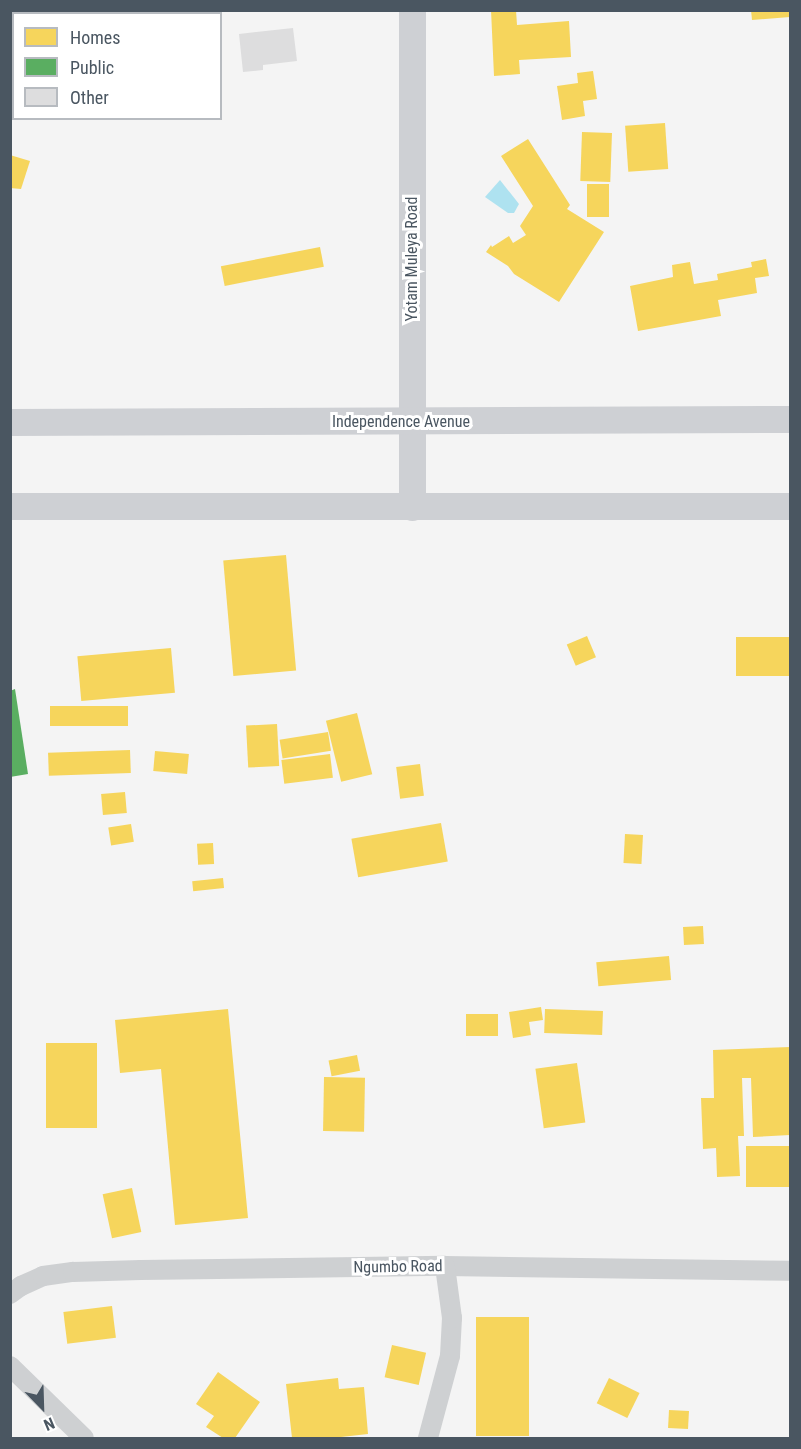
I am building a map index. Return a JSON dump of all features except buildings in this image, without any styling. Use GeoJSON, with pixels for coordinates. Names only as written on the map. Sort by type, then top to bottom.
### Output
{"type":"FeatureCollection","features":[{"type":"Feature","properties":{"kind":"main road","name":"Yotam Muleya Road"},"geometry":{"type":"LineString","coordinates":[[412,10],[412,507]]}},
{"type":"Feature","properties":{"kind":"main road","name":"Independence Avenue"},"geometry":{"type":"LineString","coordinates":[[10,422],[790,419]]}},
{"type":"Feature","properties":{"kind":"main road"},"geometry":{"type":"LineString","coordinates":[[10,506],[790,506]]}},
{"type":"Feature","properties":{"kind":"street","name":"Ngumbo Road"},"geometry":{"type":"LineString","coordinates":[[10,1294],[43,1276],[73,1272],[445,1266],[790,1270]]}},
{"type":"Feature","properties":{"kind":"street"},"geometry":{"type":"LineString","coordinates":[[428,1438],[450,1356],[452,1318],[445,1266]]}},
{"type":"Feature","properties":{"kind":"street"},"geometry":{"type":"LineString","coordinates":[[10,1366],[84,1438]]}},
{"type":"Feature","properties":{"kind":"water"},"geometry":{"type":"Polygon","coordinates":[[[500,180],[519,204],[514,213],[508,213],[485,197],[500,180]]]}}]}
